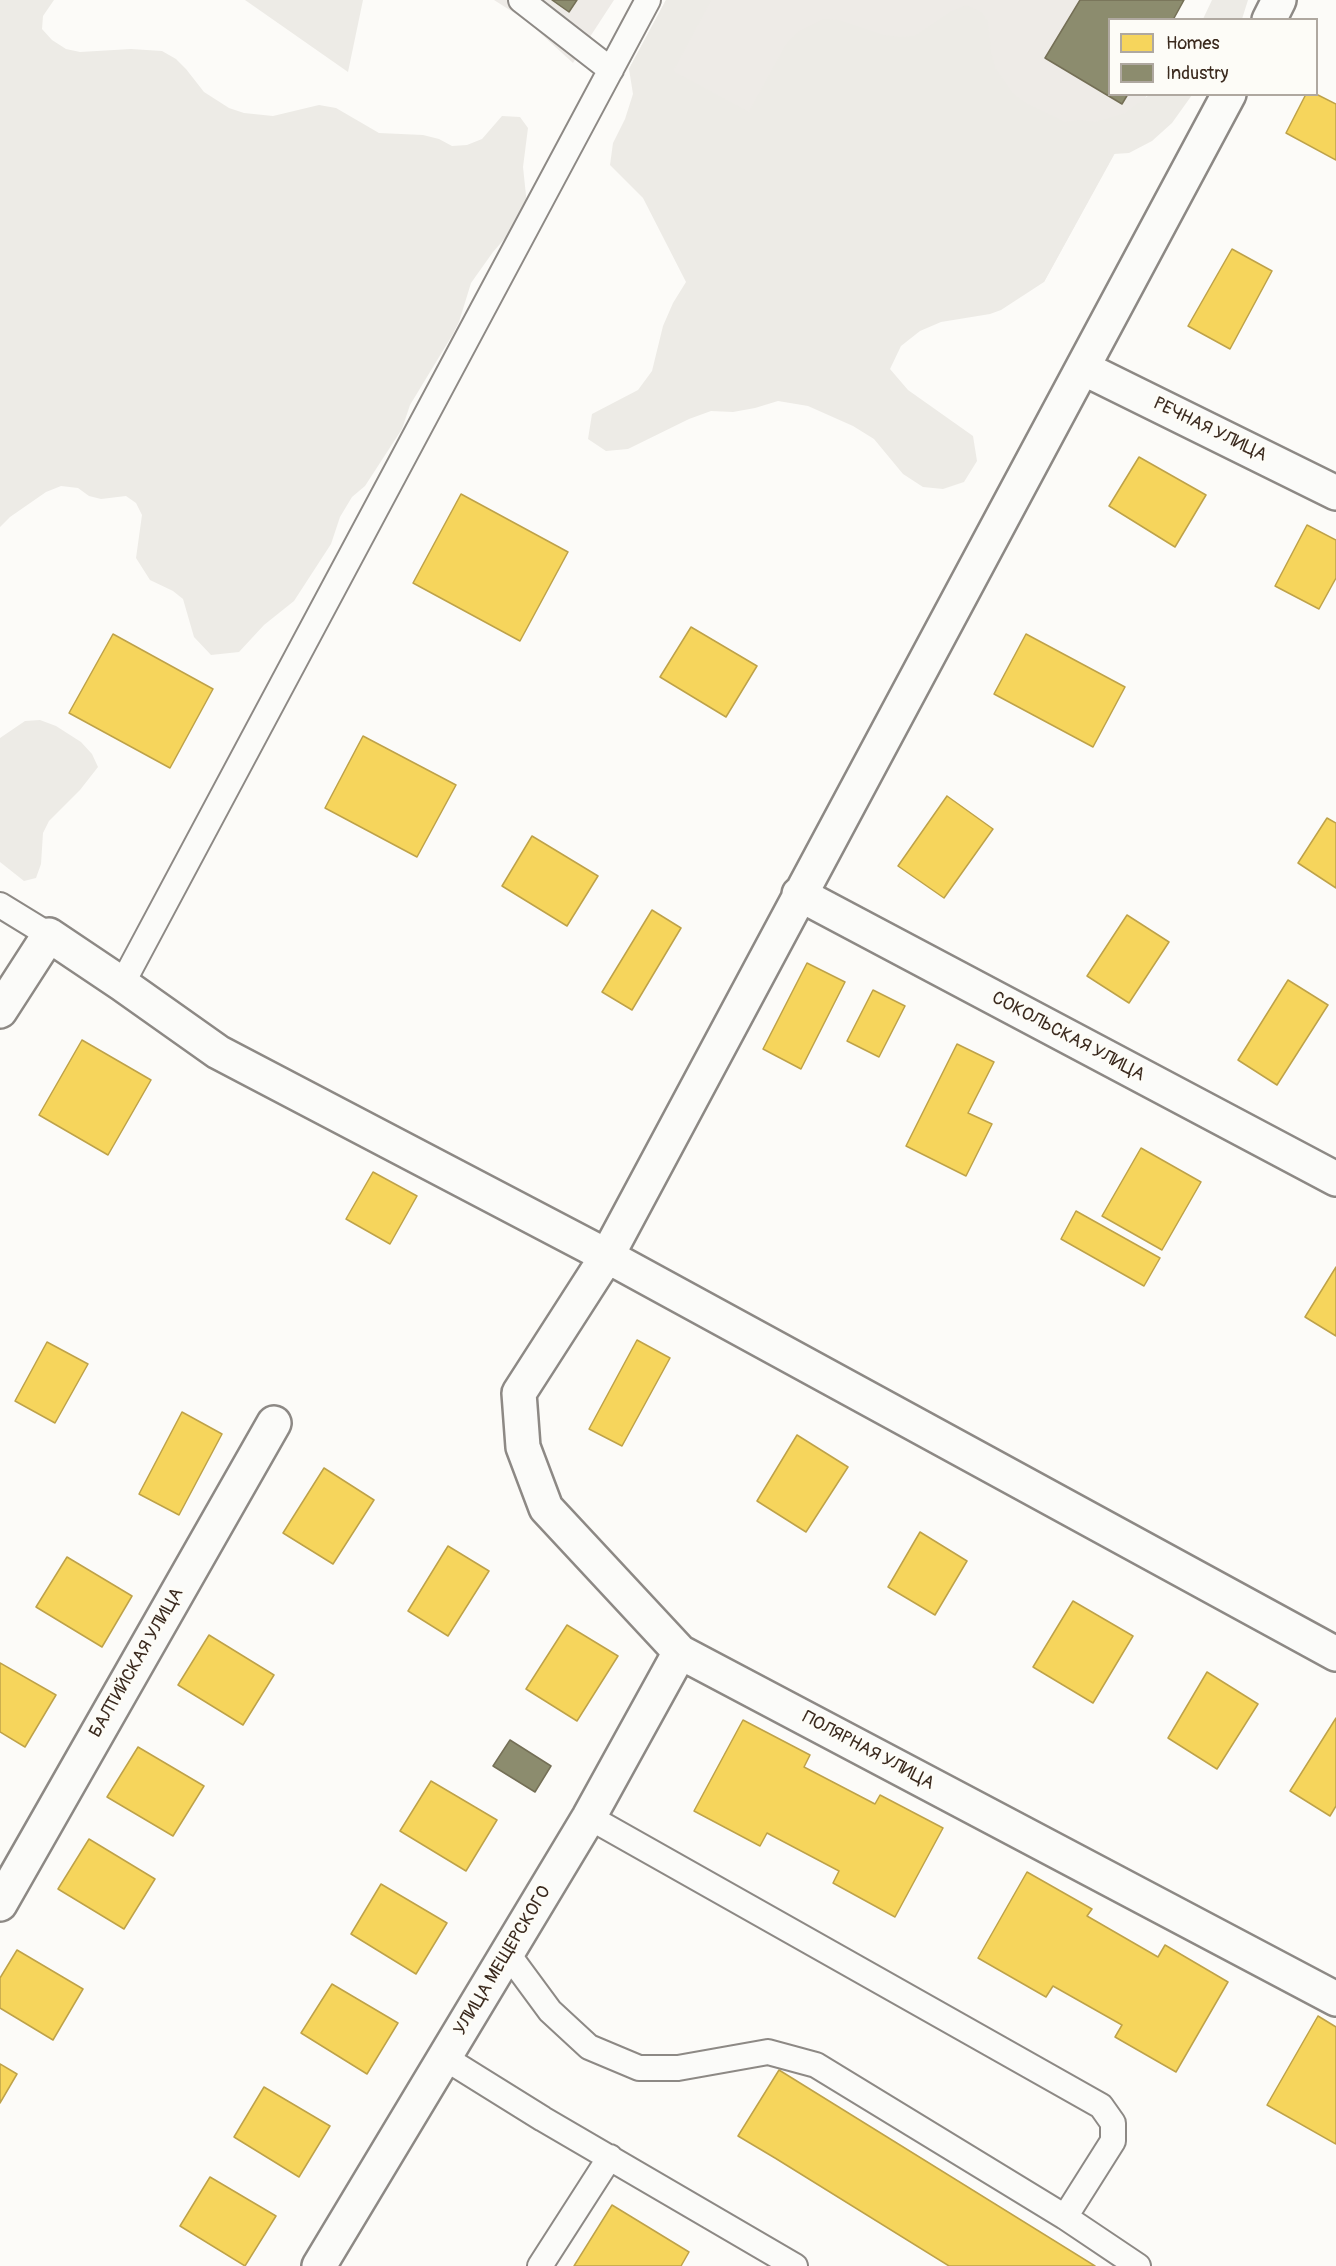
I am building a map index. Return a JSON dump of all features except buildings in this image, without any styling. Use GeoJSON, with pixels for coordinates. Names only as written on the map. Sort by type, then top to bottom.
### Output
{"type":"FeatureCollection","features":[{"type":"Feature","properties":{"kind":"street"},"geometry":{"type":"LineString","coordinates":[[1270,18],[1279,0]]}},
{"type":"Feature","properties":{"kind":"street"},"geometry":{"type":"LineString","coordinates":[[607,1256],[1228,96]]}},
{"type":"Feature","properties":{"kind":"street","name":"РЕЧНАЯ УЛИЦА"},"geometry":{"type":"LineString","coordinates":[[1083,368],[1336,493]]}},
{"type":"Feature","properties":{"kind":"street","name":"СОКОЛЬСКАЯ УЛИЦА"},"geometry":{"type":"LineString","coordinates":[[799,894],[1336,1179]]}},
{"type":"Feature","properties":{"kind":"street"},"geometry":{"type":"LineString","coordinates":[[0,1011],[49,935],[218,1052],[607,1256],[1336,1654]]}},
{"type":"Feature","properties":{"kind":"street","name":"ПОЛЯРНАЯ УЛИЦА"},"geometry":{"type":"LineString","coordinates":[[607,1256],[519,1392],[523,1447],[546,1508],[680,1652],[1336,1999]]}},
{"type":"Feature","properties":{"kind":"street","name":"БАЛТИЙСКАЯ УЛИЦА"},"geometry":{"type":"LineString","coordinates":[[0,1904],[274,1423]]}},
{"type":"Feature","properties":{"kind":"street","name":"УЛИЦА МЕЩЕРСКОГО"},"geometry":{"type":"LineString","coordinates":[[319,2266],[589,1817],[680,1652]]}},
{"type":"Feature","properties":{"kind":"lane"},"geometry":{"type":"LineString","coordinates":[[521,0],[611,70]]}},
{"type":"Feature","properties":{"kind":"lane"},"geometry":{"type":"LineString","coordinates":[[122,984],[648,0]]}},
{"type":"Feature","properties":{"kind":"lane"},"geometry":{"type":"LineString","coordinates":[[0,905],[49,935]]}},
{"type":"Feature","properties":{"kind":"lane"},"geometry":{"type":"LineString","coordinates":[[589,1817],[1101,2106],[1113,2123],[1113,2141],[1065,2217]]}},
{"type":"Feature","properties":{"kind":"lane"},"geometry":{"type":"LineString","coordinates":[[508,1954],[550,2011],[590,2048],[639,2068],[678,2068],[768,2052],[816,2065],[1065,2217],[1138,2266]]}},
{"type":"Feature","properties":{"kind":"lane"},"geometry":{"type":"LineString","coordinates":[[445,2058],[543,2119],[795,2266]]}},
{"type":"Feature","properties":{"kind":"lane"},"geometry":{"type":"LineString","coordinates":[[540,2266],[609,2157]]}},
{"type":"Feature","properties":{"kind":"shaded area"},"geometry":{"type":"Polygon","coordinates":[[[0,0],[54,0],[43,16],[42,29],[52,40],[66,49],[80,52],[131,49],[162,51],[176,59],[204,92],[229,108],[244,113],[273,116],[319,105],[336,108],[379,133],[423,135],[439,139],[452,146],[467,145],[482,139],[502,116],[520,117],[528,128],[523,167],[527,205],[514,228],[471,283],[453,334],[410,405],[402,429],[365,486],[352,497],[340,517],[331,544],[294,601],[264,625],[239,652],[211,655],[194,637],[183,599],[173,591],[150,580],[136,558],[142,515],[136,503],[126,496],[101,499],[89,496],[78,488],[61,486],[46,492],[10,517],[0,527],[0,0]]]}},
{"type":"Feature","properties":{"kind":"shaded area"},"geometry":{"type":"Polygon","coordinates":[[[245,0],[363,0],[348,72],[245,0]]]}},
{"type":"Feature","properties":{"kind":"shaded area"},"geometry":{"type":"Polygon","coordinates":[[[494,0],[614,0],[573,63],[527,21],[494,0]]]}},
{"type":"Feature","properties":{"kind":"shaded area"},"geometry":{"type":"Polygon","coordinates":[[[666,0],[1184,0],[1174,18],[1108,18],[1108,96],[1146,96],[1044,282],[629,69],[666,0]]]}},
{"type":"Feature","properties":{"kind":"shaded area"},"geometry":{"type":"Polygon","coordinates":[[[666,0],[711,0],[673,71],[749,112],[786,45],[798,32],[824,19],[839,20],[884,35],[915,36],[952,11],[966,5],[980,11],[988,22],[995,68],[1012,93],[1024,102],[1065,122],[1080,120],[1095,122],[1126,113],[1148,96],[1191,96],[1172,123],[1152,141],[1129,153],[1114,154],[1044,282],[1001,310],[941,322],[920,331],[901,346],[890,369],[908,390],[973,436],[977,461],[964,482],[943,489],[923,487],[903,474],[874,439],[853,426],[808,406],[778,401],[733,412],[711,411],[689,419],[628,449],[606,451],[588,439],[592,414],[638,390],[652,371],[663,326],[686,282],[643,198],[610,165],[613,143],[625,119],[633,94],[629,69],[666,0]]]}},
{"type":"Feature","properties":{"kind":"shaded area"},"geometry":{"type":"Polygon","coordinates":[[[1212,0],[1248,0],[1242,18],[1203,18],[1212,0]]]}},
{"type":"Feature","properties":{"kind":"shaded area"},"geometry":{"type":"Polygon","coordinates":[[[40,720],[56,726],[81,742],[92,754],[98,767],[80,790],[49,821],[43,833],[41,864],[36,878],[24,881],[0,862],[0,738],[25,721],[40,720]]]}}]}
